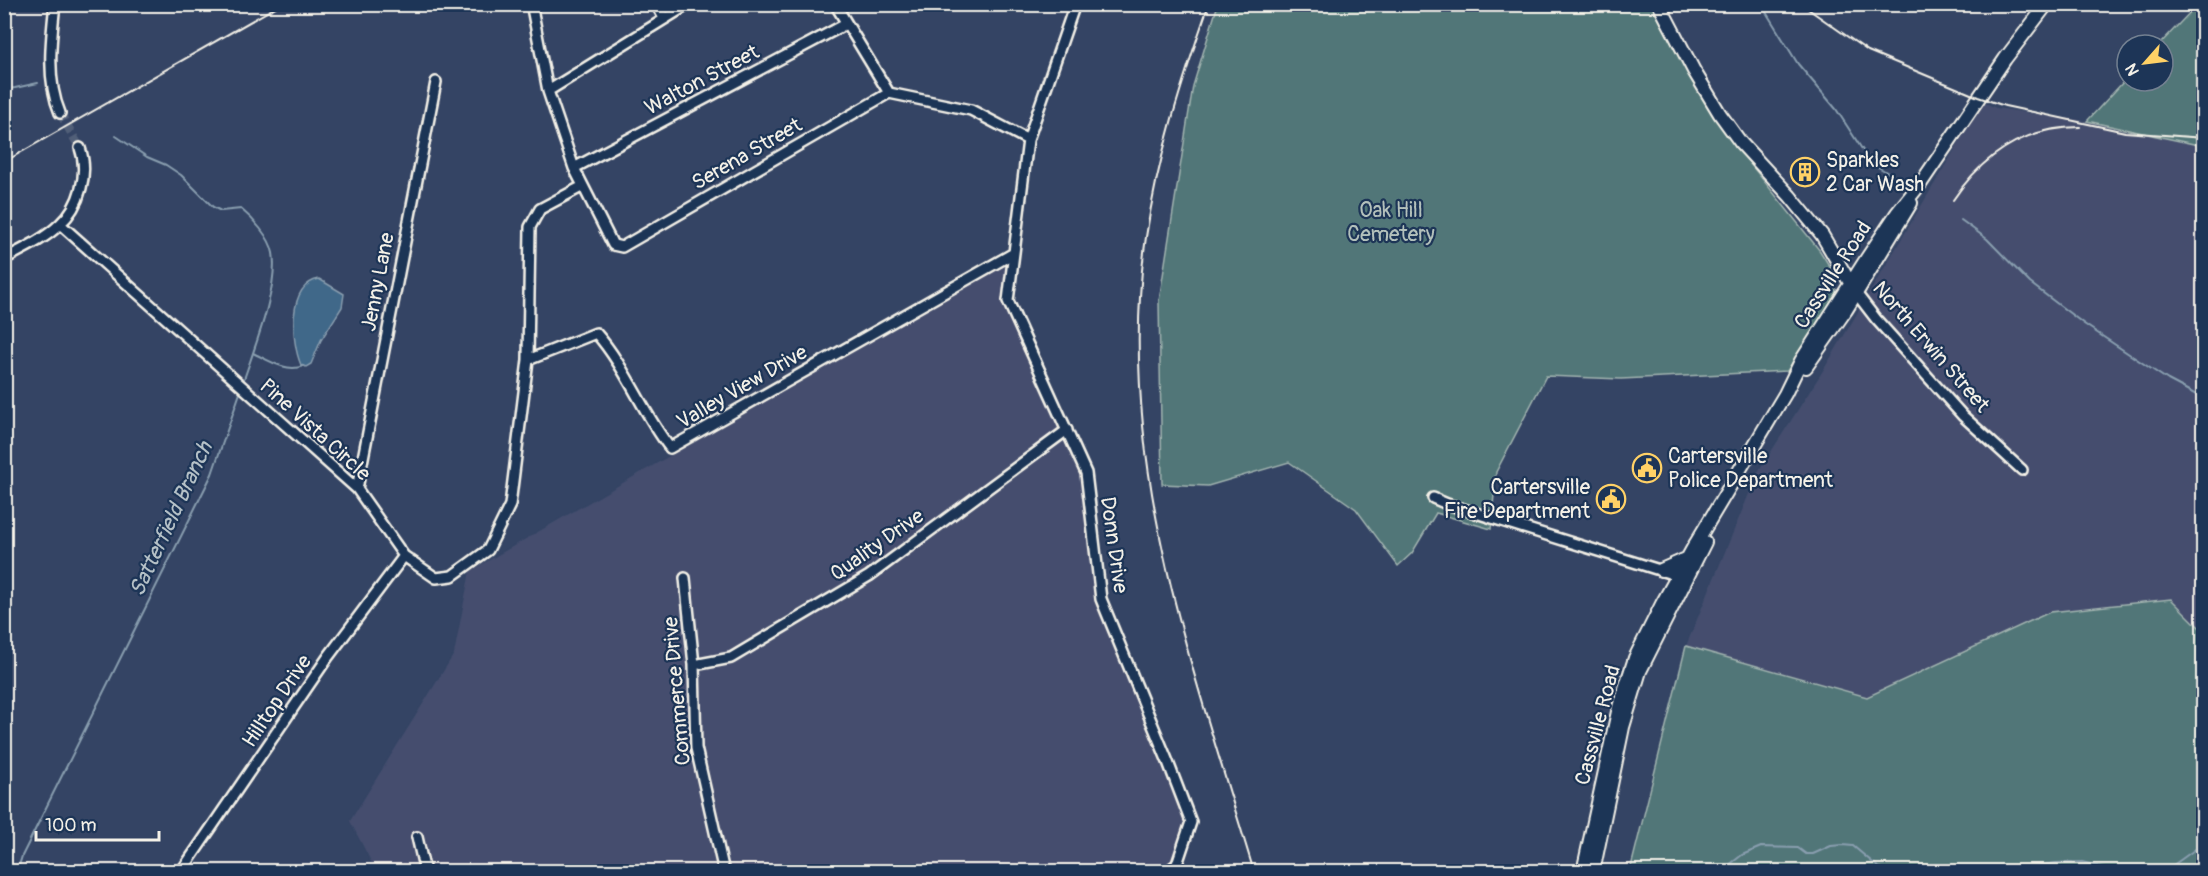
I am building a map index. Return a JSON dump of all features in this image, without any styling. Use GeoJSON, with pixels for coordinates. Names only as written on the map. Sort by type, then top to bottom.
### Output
{"type":"FeatureCollection","features":[{"type":"Feature","properties":{"kind":"main road","name":"North Erwin Street"},"geometry":{"type":"LineString","coordinates":[[1659,4],[1702,85],[1729,128],[1822,235],[1854,288]]}},
{"type":"Feature","properties":{"kind":"main road","name":"Cassville Road"},"geometry":{"type":"LineString","coordinates":[[1681,578],[1687,559],[1785,394],[1801,362],[1904,218],[1921,183],[1978,97],[2047,4]]}},
{"type":"Feature","properties":{"kind":"main road","name":"Cassville Road"},"geometry":{"type":"LineString","coordinates":[[1589,866],[1614,726],[1635,658],[1681,578],[1703,546],[1722,502]]}},
{"type":"Feature","properties":{"kind":"main road"},"geometry":{"type":"LineString","coordinates":[[1661,570],[1687,559]]}},
{"type":"Feature","properties":{"kind":"street"},"geometry":{"type":"LineString","coordinates":[[55,4],[51,33],[52,78],[53,92],[60,113]]}},
{"type":"Feature","properties":{"kind":"street"},"geometry":{"type":"LineString","coordinates":[[656,4],[663,18]]}},
{"type":"Feature","properties":{"kind":"street"},"geometry":{"type":"LineString","coordinates":[[548,91],[689,4]]}},
{"type":"Feature","properties":{"kind":"street"},"geometry":{"type":"LineString","coordinates":[[835,4],[889,93],[971,110],[1028,140]]}},
{"type":"Feature","properties":{"kind":"street","name":"Donn Drive"},"geometry":{"type":"LineString","coordinates":[[1075,4],[1028,140],[1008,301],[1086,473],[1101,598],[1191,822],[1177,864],[1167,872]]}},
{"type":"Feature","properties":{"kind":"street"},"geometry":{"type":"LineString","coordinates":[[535,6],[548,91],[574,168],[583,186]]}},
{"type":"Feature","properties":{"kind":"street","name":"Walton Street"},"geometry":{"type":"LineString","coordinates":[[574,168],[846,24]]}},
{"type":"Feature","properties":{"kind":"street","name":"Jenny Lane"},"geometry":{"type":"LineString","coordinates":[[357,489],[436,82]]}},
{"type":"Feature","properties":{"kind":"street","name":"Serena Street"},"geometry":{"type":"LineString","coordinates":[[583,186],[613,245],[622,247],[889,93]]}},
{"type":"Feature","properties":{"kind":"street"},"geometry":{"type":"LineString","coordinates":[[4,259],[60,224],[75,204],[84,168],[80,147]]}},
{"type":"Feature","properties":{"kind":"street","name":"Pine Vista Circle"},"geometry":{"type":"LineString","coordinates":[[60,224],[357,489],[404,556],[436,578],[452,576],[488,550],[510,505],[528,360],[530,227],[540,208],[583,186]]}},
{"type":"Feature","properties":{"kind":"street","name":"Valley View Drive"},"geometry":{"type":"LineString","coordinates":[[528,360],[596,333],[612,351],[654,428],[670,448],[1014,252]]}},
{"type":"Feature","properties":{"kind":"street","name":"North Erwin Street"},"geometry":{"type":"LineString","coordinates":[[1854,288],[1862,303],[1881,326],[1964,416],[2022,470]]}},
{"type":"Feature","properties":{"kind":"street","name":"Quality Drive"},"geometry":{"type":"LineString","coordinates":[[694,665],[731,658],[869,576],[1068,430]]}},
{"type":"Feature","properties":{"kind":"street"},"geometry":{"type":"LineString","coordinates":[[1433,498],[1681,578]]}},
{"type":"Feature","properties":{"kind":"street","name":"Hilltop Drive"},"geometry":{"type":"LineString","coordinates":[[183,870],[328,657],[404,556]]}},
{"type":"Feature","properties":{"kind":"street","name":"Commerce Drive"},"geometry":{"type":"LineString","coordinates":[[685,578],[694,665],[696,748],[724,872]]}},
{"type":"Feature","properties":{"kind":"street"},"geometry":{"type":"LineString","coordinates":[[417,837],[425,872]]}},
{"type":"Feature","properties":{"kind":"shaded area"},"geometry":{"type":"Polygon","coordinates":[[[1983,102],[1996,108],[2087,121],[2203,146],[2203,631],[2171,599],[2050,612],[1867,697],[1686,646],[1758,472],[1824,369],[1983,102]]]}},
{"type":"Feature","properties":{"kind":"shaded area"},"geometry":{"type":"Polygon","coordinates":[[[1013,258],[1009,296],[1086,473],[1101,599],[1191,822],[1177,864],[1167,872],[376,871],[350,821],[454,654],[470,571],[1013,258]]]}},
{"type":"Feature","properties":{"kind":"shaded area"},"geometry":{"type":"Polygon","coordinates":[[[319,279],[344,294],[342,307],[321,340],[311,364],[306,367],[301,365],[295,343],[294,316],[301,292],[309,283],[319,279]]]}},
{"type":"Feature","properties":{"kind":"green space","name":"Oak Hill Cemetery"},"geometry":{"type":"Polygon","coordinates":[[[1218,4],[1653,5],[1711,112],[1820,251],[1835,275],[1836,294],[1787,371],[1621,379],[1546,376],[1496,472],[1491,529],[1436,513],[1412,553],[1398,566],[1356,509],[1289,462],[1208,486],[1162,484],[1159,301],[1193,86],[1218,4]]]}},
{"type":"Feature","properties":{"kind":"green space"},"geometry":{"type":"Polygon","coordinates":[[[2197,5],[2204,5],[2203,146],[2087,121],[2115,91],[2115,93],[2175,93],[2175,33],[2170,33],[2197,5]]]}},
{"type":"Feature","properties":{"kind":"green space"},"geometry":{"type":"Polygon","coordinates":[[[2171,599],[2203,631],[2203,871],[1630,871],[1686,646],[1867,697],[2050,612],[2171,599]]]}},
{"type":"Feature","properties":{"kind":"waterway"},"geometry":{"type":"LineString","coordinates":[[1761,4],[1798,64],[1836,109],[1871,163],[1911,186]]}},
{"type":"Feature","properties":{"kind":"waterway","name":"Satterfield Branch"},"geometry":{"type":"LineString","coordinates":[[4,89],[38,83]]}},
{"type":"Feature","properties":{"kind":"waterway","name":"Satterfield Branch"},"geometry":{"type":"LineString","coordinates":[[116,136],[147,157],[166,165],[181,175],[213,207],[221,211],[241,209],[265,235],[273,253],[272,282],[264,318],[243,382]]}},
{"type":"Feature","properties":{"kind":"waterway"},"geometry":{"type":"LineString","coordinates":[[1961,220],[1987,239],[2030,283],[2084,324],[2168,380],[2204,399]]}},
{"type":"Feature","properties":{"kind":"waterway"},"geometry":{"type":"LineString","coordinates":[[253,353],[284,367],[303,366]]}},
{"type":"Feature","properties":{"kind":"waterway","name":"Satterfield Branch"},"geometry":{"type":"LineString","coordinates":[[17,872],[22,856],[212,474],[241,390]]}},
{"type":"Feature","properties":{"kind":"waterway"},"geometry":{"type":"LineString","coordinates":[[2158,872],[2172,866],[2204,843]]}},
{"type":"Feature","properties":{"kind":"waterway"},"geometry":{"type":"LineString","coordinates":[[1720,872],[1742,855],[1761,847],[1798,848],[1806,854],[1813,854],[1831,846],[1842,845],[1853,846],[1878,867],[1892,872]]}},
{"type":"Feature","properties":{"kind":"waterway"},"geometry":{"type":"LineString","coordinates":[[1997,872],[2056,863],[2082,862],[2121,872]]}},
{"type":"Feature","properties":{"kind":"tunnel"},"geometry":{"type":"LineString","coordinates":[[60,113],[80,148]]}},
{"type":"Feature","properties":{"kind":"railway"},"geometry":{"type":"LineString","coordinates":[[4,162],[281,4]]}},
{"type":"Feature","properties":{"kind":"railway"},"geometry":{"type":"LineString","coordinates":[[1209,4],[1172,119],[1151,207],[1139,319],[1141,400],[1150,480],[1165,559],[1206,716],[1254,872]]}},
{"type":"Feature","properties":{"kind":"railway"},"geometry":{"type":"LineString","coordinates":[[1801,4],[1868,51],[2005,106],[2125,132],[2204,138]]}},
{"type":"Feature","properties":{"kind":"railway"},"geometry":{"type":"LineString","coordinates":[[1953,200],[1978,170],[2007,147],[2041,132],[2080,127]]}},
{"type":"Feature","properties":{"kind":"place","name":"Sparkles 2 Car Wash"},"geometry":{"type":"Point","coordinates":[1805,172]}},
{"type":"Feature","properties":{"kind":"place","name":"Cartersville Police Department"},"geometry":{"type":"Point","coordinates":[1647,468]}},
{"type":"Feature","properties":{"kind":"place","name":"Cartersville Fire Department"},"geometry":{"type":"Point","coordinates":[1611,499]}}]}
